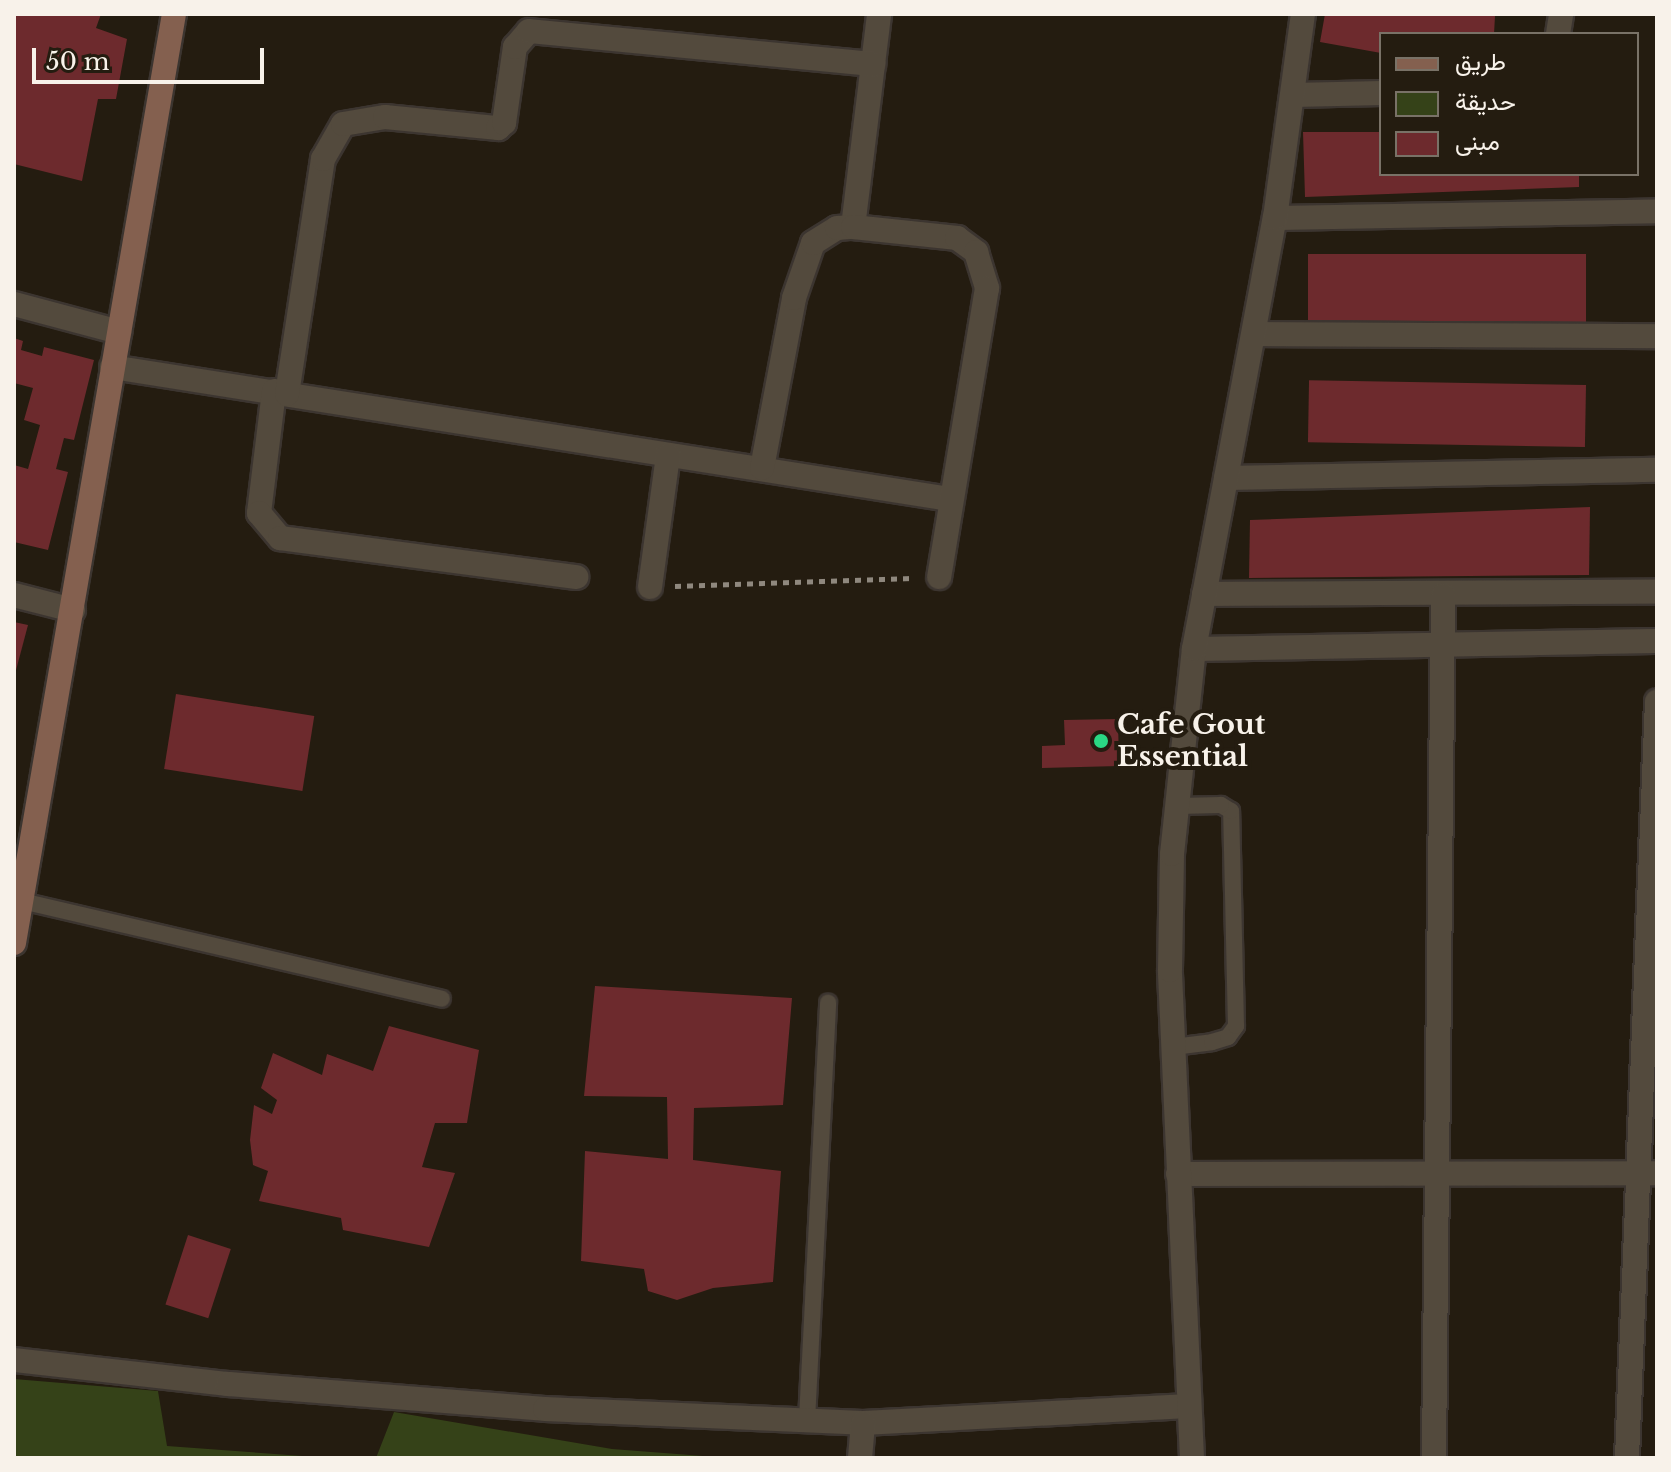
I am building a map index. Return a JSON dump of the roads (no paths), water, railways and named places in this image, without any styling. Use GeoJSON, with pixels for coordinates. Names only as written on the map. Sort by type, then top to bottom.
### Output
{"type":"FeatureCollection","features":[{"type":"Feature","properties":{"kind":"street"},"geometry":{"type":"LineString","coordinates":[[14,943],[23,848],[73,610],[174,14]]}},
{"type":"Feature","properties":{"kind":"street"},"geometry":{"type":"LineString","coordinates":[[853,227],[879,14]]}},
{"type":"Feature","properties":{"kind":"street"},"geometry":{"type":"LineString","coordinates":[[1192,1458],[1170,956],[1178,806],[1194,649],[1275,218],[1303,14]]}},
{"type":"Feature","properties":{"kind":"street"},"geometry":{"type":"LineString","coordinates":[[576,577],[280,538],[259,513],[323,159],[343,124],[385,117],[498,128],[504,123],[515,47],[529,31],[873,64]]}},
{"type":"Feature","properties":{"kind":"street"},"geometry":{"type":"LineString","coordinates":[[1294,95],[1379,93]]}},
{"type":"Feature","properties":{"kind":"street"},"geometry":{"type":"LineString","coordinates":[[1275,218],[1657,211]]}},
{"type":"Feature","properties":{"kind":"street"},"geometry":{"type":"LineString","coordinates":[[762,468],[794,298],[807,254],[820,235],[853,227],[957,238],[976,252],[985,272],[985,305],[949,499],[939,577]]}},
{"type":"Feature","properties":{"kind":"street"},"geometry":{"type":"LineString","coordinates":[[14,304],[119,332]]}},
{"type":"Feature","properties":{"kind":"street"},"geometry":{"type":"LineString","coordinates":[[1255,334],[1657,336]]}},
{"type":"Feature","properties":{"kind":"street"},"geometry":{"type":"LineString","coordinates":[[112,367],[949,499]]}},
{"type":"Feature","properties":{"kind":"street"},"geometry":{"type":"LineString","coordinates":[[650,587],[668,455]]}},
{"type":"Feature","properties":{"kind":"street"},"geometry":{"type":"LineString","coordinates":[[1226,478],[1657,470]]}},
{"type":"Feature","properties":{"kind":"street"},"geometry":{"type":"LineString","coordinates":[[1204,594],[1657,592]]}},
{"type":"Feature","properties":{"kind":"street"},"geometry":{"type":"LineString","coordinates":[[14,595],[73,610]]}},
{"type":"Feature","properties":{"kind":"street"},"geometry":{"type":"LineString","coordinates":[[1434,1458],[1443,595]]}},
{"type":"Feature","properties":{"kind":"street"},"geometry":{"type":"LineString","coordinates":[[1194,649],[1657,641]]}},
{"type":"Feature","properties":{"kind":"street"},"geometry":{"type":"LineString","coordinates":[[1627,1458],[1647,1173],[1657,702]]}},
{"type":"Feature","properties":{"kind":"street"},"geometry":{"type":"LineString","coordinates":[[1178,1174],[1647,1173]]}},
{"type":"Feature","properties":{"kind":"street"},"geometry":{"type":"LineString","coordinates":[[14,1360],[228,1384],[545,1409],[863,1423],[1189,1406]]}},
{"type":"Feature","properties":{"kind":"street"},"geometry":{"type":"LineString","coordinates":[[860,1458],[863,1423]]}},
{"type":"Feature","properties":{"kind":"lane"},"geometry":{"type":"LineString","coordinates":[[1173,1047],[1228,1037],[1236,1026],[1231,811],[1221,805],[1178,806]]}},
{"type":"Feature","properties":{"kind":"lane"},"geometry":{"type":"LineString","coordinates":[[21,885],[442,999]]}},
{"type":"Feature","properties":{"kind":"lane"},"geometry":{"type":"LineString","coordinates":[[807,1420],[828,1003]]}},
{"type":"Feature","properties":{"kind":"place","name":"Cafe Gout Essential"},"geometry":{"type":"Point","coordinates":[1101,741]}}]}
